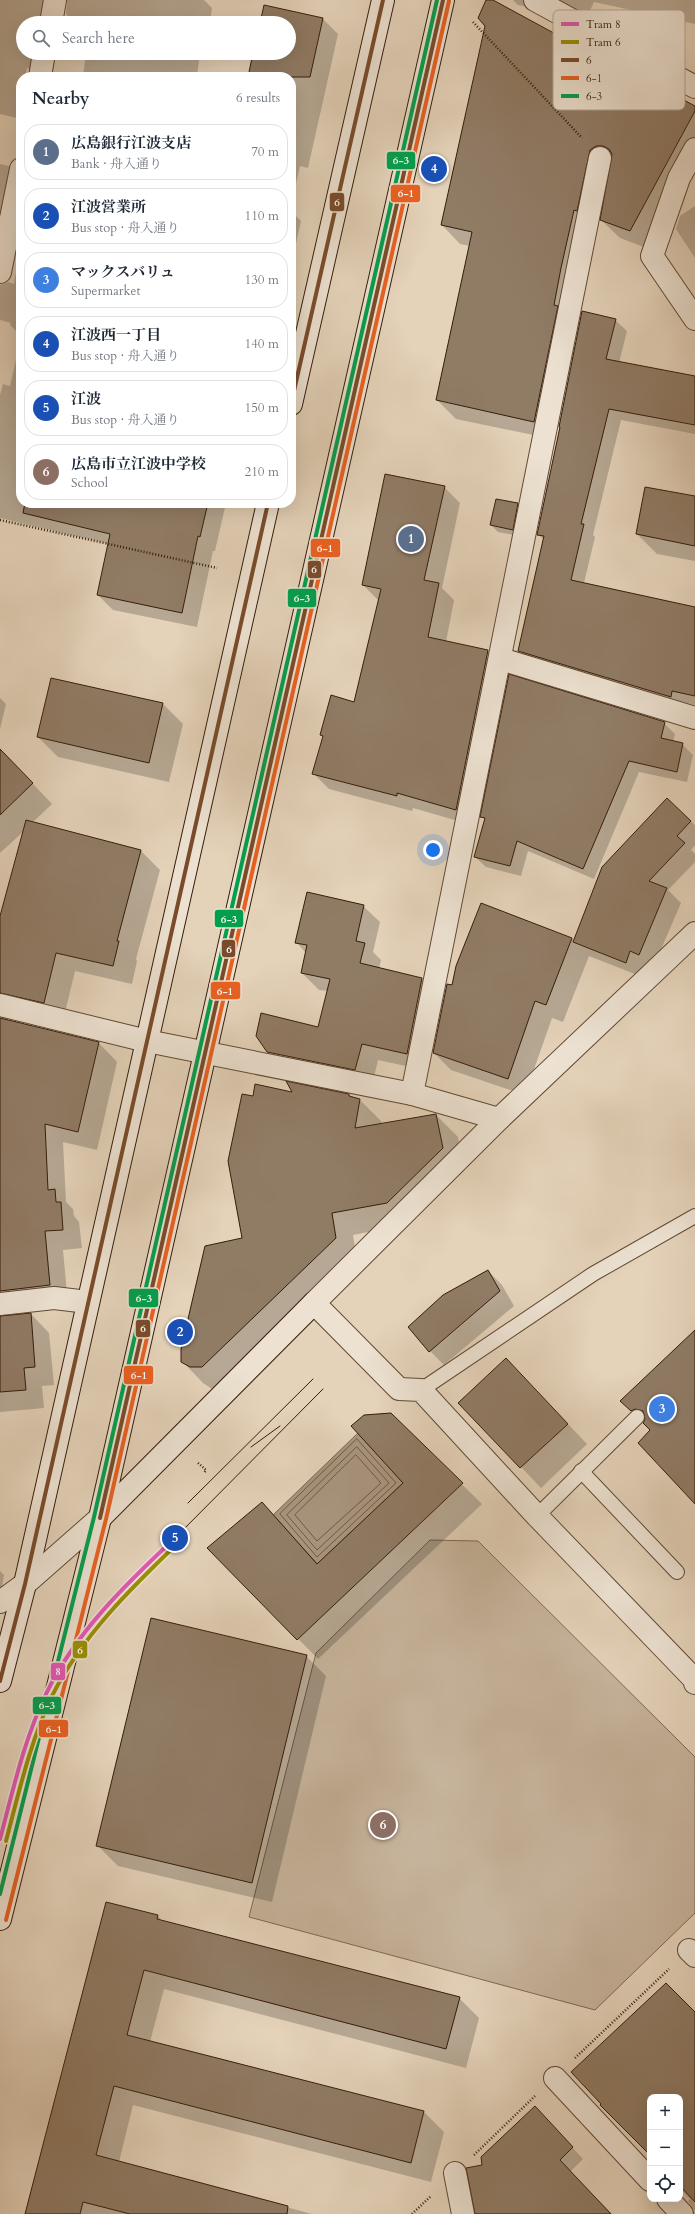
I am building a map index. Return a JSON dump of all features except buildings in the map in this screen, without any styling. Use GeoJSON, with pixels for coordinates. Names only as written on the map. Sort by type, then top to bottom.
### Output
{"type":"FeatureCollection","features":[{"type":"Feature","properties":{"kind":"street"},"geometry":{"type":"LineString","coordinates":[[52,16],[55,0]]}},
{"type":"Feature","properties":{"kind":"street"},"geometry":{"type":"LineString","coordinates":[[296,382],[383,0]]}},
{"type":"Feature","properties":{"kind":"street"},"geometry":{"type":"LineString","coordinates":[[0,1919],[100,1518],[443,0]]}},
{"type":"Feature","properties":{"kind":"street"},"geometry":{"type":"LineString","coordinates":[[536,0],[554,10]]}},
{"type":"Feature","properties":{"kind":"street"},"geometry":{"type":"LineString","coordinates":[[41,72],[43,60]]}},
{"type":"Feature","properties":{"kind":"street"},"geometry":{"type":"LineString","coordinates":[[685,82],[695,87]]}},
{"type":"Feature","properties":{"kind":"street"},"geometry":{"type":"LineString","coordinates":[[695,149],[679,178],[652,256],[695,319]]}},
{"type":"Feature","properties":{"kind":"street"},"geometry":{"type":"LineString","coordinates":[[412,1094],[501,659],[600,158]]}},
{"type":"Feature","properties":{"kind":"street"},"geometry":{"type":"LineString","coordinates":[[0,272],[16,193]]}},
{"type":"Feature","properties":{"kind":"street"},"geometry":{"type":"LineString","coordinates":[[0,1681],[25,1584],[267,508]]}},
{"type":"Feature","properties":{"kind":"street"},"geometry":{"type":"LineString","coordinates":[[501,659],[695,718]]}},
{"type":"Feature","properties":{"kind":"street"},"geometry":{"type":"LineString","coordinates":[[0,1602],[25,1584],[100,1518],[499,1119],[695,933]]}},
{"type":"Feature","properties":{"kind":"street"},"geometry":{"type":"LineString","coordinates":[[0,1005],[147,1041],[412,1094],[499,1119]]}},
{"type":"Feature","properties":{"kind":"street"},"geometry":{"type":"LineString","coordinates":[[0,1304],[54,1298],[88,1302]]}},
{"type":"Feature","properties":{"kind":"street"},"geometry":{"type":"LineString","coordinates":[[314,1303],[399,1389],[421,1390],[537,1516],[695,1680]]}},
{"type":"Feature","properties":{"kind":"street"},"geometry":{"type":"LineString","coordinates":[[555,2078],[647,2177]]}},
{"type":"Feature","properties":{"kind":"street"},"geometry":{"type":"LineString","coordinates":[[455,2173],[463,2214]]}},
{"type":"Feature","properties":{"kind":"street"},"geometry":{"type":"LineString","coordinates":[[671,2202],[682,2214]]}},
{"type":"Feature","properties":{"kind":"lane"},"geometry":{"type":"LineString","coordinates":[[421,1390],[593,1274],[695,1216]]}},
{"type":"Feature","properties":{"kind":"lane"},"geometry":{"type":"LineString","coordinates":[[537,1516],[581,1471],[637,1418]]}},
{"type":"Feature","properties":{"kind":"lane"},"geometry":{"type":"LineString","coordinates":[[581,1471],[677,1572]]}},
{"type":"Feature","properties":{"kind":"path"},"geometry":{"type":"LineString","coordinates":[[473,22],[553,108]]}},
{"type":"Feature","properties":{"kind":"path"},"geometry":{"type":"LineString","coordinates":[[555,110],[600,158]]}},
{"type":"Feature","properties":{"kind":"path"},"geometry":{"type":"LineString","coordinates":[[0,520],[218,568]]}},
{"type":"Feature","properties":{"kind":"path"},"geometry":{"type":"LineString","coordinates":[[198,1463],[206,1470],[204,1473]]}},
{"type":"Feature","properties":{"kind":"shaded area"},"geometry":{"type":"Polygon","coordinates":[[[430,1540],[478,1541],[695,1757],[695,1913],[595,2010],[249,1917],[316,1653],[430,1540]]]}},
{"type":"Feature","properties":{"kind":"water"},"geometry":{"type":"Polygon","coordinates":[[[358,1433],[403,1483],[317,1564],[273,1515],[358,1433]]]}},
{"type":"Feature","properties":{"kind":"tram line"},"geometry":{"type":"LineString","coordinates":[[188,1503],[313,1379]]}},
{"type":"Feature","properties":{"kind":"tram line"},"geometry":{"type":"LineString","coordinates":[[175,1538],[323,1389]]}},
{"type":"Feature","properties":{"kind":"tram line"},"geometry":{"type":"LineString","coordinates":[[251,1447],[280,1426]]}},
{"type":"Feature","properties":{"kind":"tram line","name":"8"},"geometry":{"type":"LineString","coordinates":[[0,1839],[31,1729],[46,1694],[58,1672],[72,1650],[103,1610],[120,1591],[175,1538]]}},
{"type":"Feature","properties":{"kind":"tram line","name":"6"},"geometry":{"type":"LineString","coordinates":[[6,1841],[37,1731],[52,1696],[64,1674],[78,1653],[109,1614],[143,1577],[179,1542]]}},
{"type":"Feature","properties":{"kind":"transit line","name":"6"},"geometry":{"type":"LineString","coordinates":[[296,382],[383,0]]}},
{"type":"Feature","properties":{"kind":"transit line","name":"6-3"},"geometry":{"type":"LineString","coordinates":[[0,1894],[94,1517],[437,0]]}},
{"type":"Feature","properties":{"kind":"transit line","name":"6"},"geometry":{"type":"LineString","coordinates":[[100,1518],[443,0]]}},
{"type":"Feature","properties":{"kind":"transit line","name":"6-1"},"geometry":{"type":"LineString","coordinates":[[6,1920],[106,1519],[449,1]]}},
{"type":"Feature","properties":{"kind":"transit line","name":"6"},"geometry":{"type":"LineString","coordinates":[[0,1681],[25,1584],[267,508]]}},
{"type":"Feature","properties":{"kind":"place","name":"江波西一丁目"},"geometry":{"type":"Point","coordinates":[434,169]}},
{"type":"Feature","properties":{"kind":"place","name":"広島銀行江波支店"},"geometry":{"type":"Point","coordinates":[411,539]}},
{"type":"Feature","properties":{"kind":"place","name":"江波営業所"},"geometry":{"type":"Point","coordinates":[180,1332]}},
{"type":"Feature","properties":{"kind":"place","name":"マックスバリュ"},"geometry":{"type":"Point","coordinates":[662,1409]}},
{"type":"Feature","properties":{"kind":"place","name":"江波"},"geometry":{"type":"Point","coordinates":[175,1538]}},
{"type":"Feature","properties":{"kind":"place","name":"広島市立江波中学校"},"geometry":{"type":"Point","coordinates":[383,1825]}}]}
